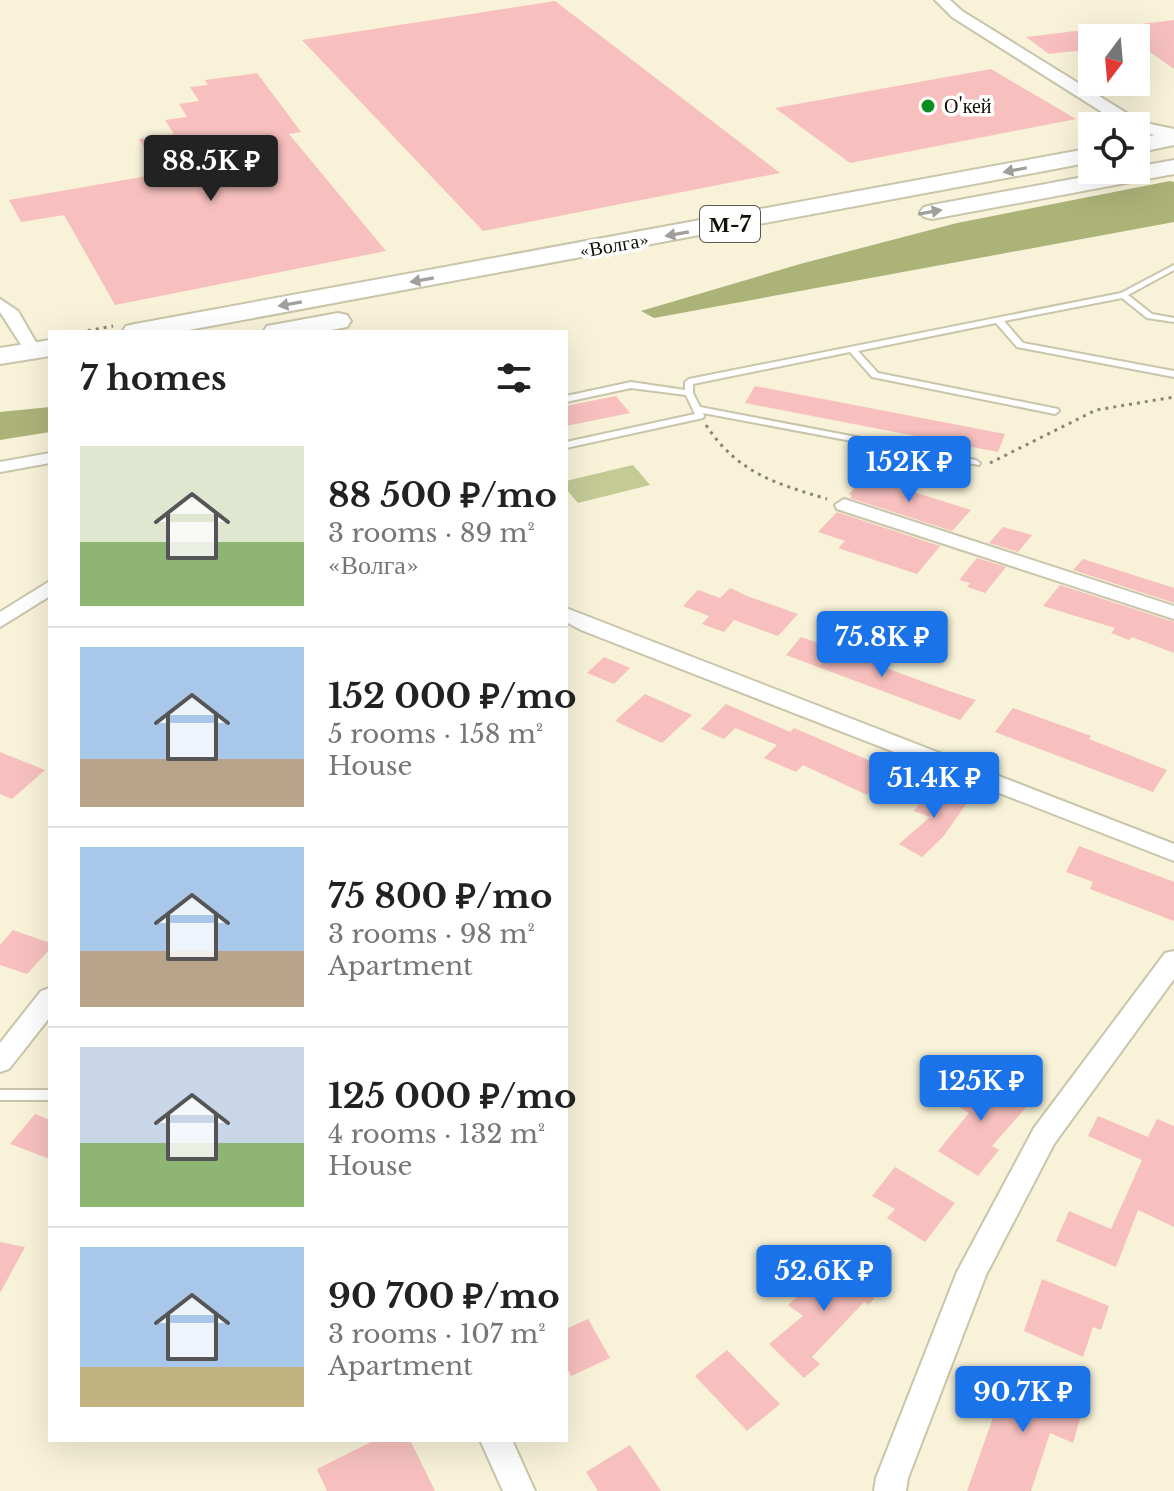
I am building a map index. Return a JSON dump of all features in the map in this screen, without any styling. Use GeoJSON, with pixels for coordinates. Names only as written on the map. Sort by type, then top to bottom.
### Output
{"type":"FeatureCollection","features":[{"type":"Feature","properties":{"kind":"highway"},"geometry":{"type":"LineString","coordinates":[[1150,135],[1174,136]]}},
{"type":"Feature","properties":{"kind":"highway","name":"«Волга»"},"geometry":{"type":"LineString","coordinates":[[146,330],[1078,158]]}},
{"type":"Feature","properties":{"kind":"highway"},"geometry":{"type":"LineString","coordinates":[[916,214],[1174,169]]}},
{"type":"Feature","properties":{"kind":"highway","name":"«Волга»"},"geometry":{"type":"LineString","coordinates":[[490,293],[688,256]]}},
{"type":"Feature","properties":{"kind":"highway"},"geometry":{"type":"LineString","coordinates":[[287,330],[368,315]]}},
{"type":"Feature","properties":{"kind":"highway"},"geometry":{"type":"LineString","coordinates":[[0,356],[41,349]]}},
{"type":"Feature","properties":{"kind":"highway"},"geometry":{"type":"LineString","coordinates":[[0,381],[48,373]]}},
{"type":"Feature","properties":{"kind":"street"},"geometry":{"type":"LineString","coordinates":[[942,0],[957,14],[1103,112]]}},
{"type":"Feature","properties":{"kind":"street"},"geometry":{"type":"LineString","coordinates":[[0,304],[41,349]]}},
{"type":"Feature","properties":{"kind":"street"},"geometry":{"type":"LineString","coordinates":[[0,467],[48,458]]}},
{"type":"Feature","properties":{"kind":"street"},"geometry":{"type":"LineString","coordinates":[[844,505],[1174,613]]}},
{"type":"Feature","properties":{"kind":"street"},"geometry":{"type":"LineString","coordinates":[[0,621],[48,588]]}},
{"type":"Feature","properties":{"kind":"street"},"geometry":{"type":"LineString","coordinates":[[568,615],[588,626],[1174,853]]}},
{"type":"Feature","properties":{"kind":"street"},"geometry":{"type":"LineString","coordinates":[[890,1491],[972,1272],[993,1231],[1044,1136],[1174,960]]}},
{"type":"Feature","properties":{"kind":"street"},"geometry":{"type":"LineString","coordinates":[[0,1062],[48,1001]]}},
{"type":"Feature","properties":{"kind":"street"},"geometry":{"type":"LineString","coordinates":[[497,1442],[519,1491]]}},
{"type":"Feature","properties":{"kind":"lane"},"geometry":{"type":"LineString","coordinates":[[699,412],[689,393],[689,382],[1123,295],[1174,267]]}},
{"type":"Feature","properties":{"kind":"lane"},"geometry":{"type":"LineString","coordinates":[[1123,295],[1150,316],[1174,320]]}},
{"type":"Feature","properties":{"kind":"lane"},"geometry":{"type":"LineString","coordinates":[[998,320],[1020,345],[1174,374]]}},
{"type":"Feature","properties":{"kind":"lane"},"geometry":{"type":"LineString","coordinates":[[852,349],[875,375],[1055,411]]}},
{"type":"Feature","properties":{"kind":"lane"},"geometry":{"type":"LineString","coordinates":[[568,399],[631,385],[689,393]]}},
{"type":"Feature","properties":{"kind":"lane"},"geometry":{"type":"LineString","coordinates":[[568,445],[699,412],[976,463]]}},
{"type":"Feature","properties":{"kind":"lane"},"geometry":{"type":"LineString","coordinates":[[0,1095],[48,1095]]}},
{"type":"Feature","properties":{"kind":"path"},"geometry":{"type":"LineString","coordinates":[[976,463],[978,468],[1096,410],[1174,397]]}},
{"type":"Feature","properties":{"kind":"path"},"geometry":{"type":"LineString","coordinates":[[699,412],[720,450],[752,475],[844,505]]}},
{"type":"Feature","properties":{"kind":"green space"},"geometry":{"type":"Polygon","coordinates":[[[1174,182],[1174,222],[654,318],[641,311],[800,264],[957,223],[1174,182]]]}},
{"type":"Feature","properties":{"kind":"green space"},"geometry":{"type":"Polygon","coordinates":[[[48,407],[48,432],[0,440],[0,412],[48,407]]]}},
{"type":"Feature","properties":{"kind":"green space"},"geometry":{"type":"Polygon","coordinates":[[[633,465],[650,485],[578,503],[568,491],[568,481],[633,465]]]}},
{"type":"Feature","properties":{"kind":"building"},"geometry":{"type":"Polygon","coordinates":[[[555,1],[780,173],[483,231],[302,40],[555,1]]]}},
{"type":"Feature","properties":{"kind":"building"},"geometry":{"type":"Polygon","coordinates":[[[1174,20],[1174,69],[1150,52],[1150,24],[1141,24],[1174,20]]]}},
{"type":"Feature","properties":{"kind":"building"},"geometry":{"type":"Polygon","coordinates":[[[1078,31],[1078,51],[1049,54],[1026,37],[1078,31]]]}},
{"type":"Feature","properties":{"kind":"building"},"geometry":{"type":"Polygon","coordinates":[[[991,69],[1076,119],[850,163],[775,108],[991,69]]]}},
{"type":"Feature","properties":{"kind":"building"},"geometry":{"type":"Polygon","coordinates":[[[257,73],[301,132],[289,134],[386,251],[115,305],[64,215],[21,222],[9,200],[159,174],[139,139],[174,134],[165,120],[187,117],[179,104],[199,101],[190,87],[208,85],[205,80],[257,73]]]}},
{"type":"Feature","properties":{"kind":"building"},"geometry":{"type":"Polygon","coordinates":[[[755,386],[1005,434],[998,452],[745,403],[755,386]]]}},
{"type":"Feature","properties":{"kind":"building"},"geometry":{"type":"Polygon","coordinates":[[[616,396],[630,413],[568,426],[568,406],[616,396]]]}},
{"type":"Feature","properties":{"kind":"building"},"geometry":{"type":"Polygon","coordinates":[[[864,477],[971,510],[952,531],[850,498],[852,496],[849,494],[864,477]]]}},
{"type":"Feature","properties":{"kind":"building"},"geometry":{"type":"Polygon","coordinates":[[[837,512],[940,546],[917,574],[838,548],[845,541],[818,532],[837,512]]]}},
{"type":"Feature","properties":{"kind":"building"},"geometry":{"type":"Polygon","coordinates":[[[1003,527],[1032,535],[1018,552],[989,543],[1003,527]]]}},
{"type":"Feature","properties":{"kind":"building"},"geometry":{"type":"Polygon","coordinates":[[[977,558],[1006,567],[985,593],[967,587],[970,583],[959,580],[977,558]]]}},
{"type":"Feature","properties":{"kind":"building"},"geometry":{"type":"Polygon","coordinates":[[[1083,559],[1174,588],[1174,603],[1073,570],[1083,559]]]}},
{"type":"Feature","properties":{"kind":"building"},"geometry":{"type":"Polygon","coordinates":[[[1060,585],[1174,622],[1174,653],[1132,637],[1129,640],[1111,633],[1115,628],[1043,606],[1060,585]]]}},
{"type":"Feature","properties":{"kind":"building"},"geometry":{"type":"Polygon","coordinates":[[[730,588],[798,614],[778,636],[734,620],[724,632],[702,624],[709,616],[683,606],[698,590],[720,598],[730,588]]]}},
{"type":"Feature","properties":{"kind":"building"},"geometry":{"type":"Polygon","coordinates":[[[801,637],[976,700],[960,720],[786,655],[801,637]]]}},
{"type":"Feature","properties":{"kind":"building"},"geometry":{"type":"Polygon","coordinates":[[[604,657],[630,668],[614,684],[587,673],[604,657]]]}},
{"type":"Feature","properties":{"kind":"building"},"geometry":{"type":"Polygon","coordinates":[[[645,694],[692,715],[662,743],[615,721],[645,694]]]}},
{"type":"Feature","properties":{"kind":"building"},"geometry":{"type":"Polygon","coordinates":[[[726,704],[790,732],[794,728],[882,766],[876,773],[883,777],[867,795],[803,765],[796,772],[764,758],[777,745],[735,728],[724,739],[701,729],[726,704]]]}},
{"type":"Feature","properties":{"kind":"building"},"geometry":{"type":"Polygon","coordinates":[[[1013,708],[1091,736],[1089,739],[1167,770],[1153,792],[995,732],[1013,708]]]}},
{"type":"Feature","properties":{"kind":"building"},"geometry":{"type":"Polygon","coordinates":[[[0,752],[45,770],[12,799],[0,794],[0,752]]]}},
{"type":"Feature","properties":{"kind":"building"},"geometry":{"type":"Polygon","coordinates":[[[932,786],[969,800],[943,837],[922,857],[899,844],[930,817],[914,811],[932,786]]]}},
{"type":"Feature","properties":{"kind":"building"},"geometry":{"type":"Polygon","coordinates":[[[1079,846],[1174,882],[1174,921],[1090,889],[1093,882],[1066,872],[1079,846]]]}},
{"type":"Feature","properties":{"kind":"building"},"geometry":{"type":"Polygon","coordinates":[[[13,930],[48,942],[48,951],[27,974],[0,965],[0,945],[13,930]]]}},
{"type":"Feature","properties":{"kind":"building"},"geometry":{"type":"Polygon","coordinates":[[[978,1073],[1029,1104],[992,1146],[999,1150],[978,1176],[938,1151],[969,1113],[951,1102],[978,1073]]]}},
{"type":"Feature","properties":{"kind":"building"},"geometry":{"type":"Polygon","coordinates":[[[35,1114],[48,1119],[48,1158],[10,1144],[35,1114]]]}},
{"type":"Feature","properties":{"kind":"building"},"geometry":{"type":"Polygon","coordinates":[[[1098,1116],[1148,1137],[1157,1119],[1174,1126],[1174,1227],[1138,1210],[1116,1267],[1056,1241],[1069,1211],[1111,1229],[1142,1160],[1088,1136],[1098,1116]]]}},
{"type":"Feature","properties":{"kind":"building"},"geometry":{"type":"Polygon","coordinates":[[[895,1167],[955,1203],[925,1242],[887,1218],[895,1209],[872,1196],[895,1167]]]}},
{"type":"Feature","properties":{"kind":"building"},"geometry":{"type":"Polygon","coordinates":[[[0,1242],[25,1247],[0,1293],[0,1242]]]}},
{"type":"Feature","properties":{"kind":"building"},"geometry":{"type":"Polygon","coordinates":[[[834,1255],[883,1286],[869,1305],[864,1302],[812,1357],[820,1364],[804,1378],[769,1344],[803,1316],[788,1305],[801,1292],[804,1294],[834,1255]]]}},
{"type":"Feature","properties":{"kind":"building"},"geometry":{"type":"Polygon","coordinates":[[[1042,1279],[1109,1306],[1101,1330],[1093,1327],[1083,1357],[1024,1331],[1042,1279]]]}},
{"type":"Feature","properties":{"kind":"building"},"geometry":{"type":"Polygon","coordinates":[[[588,1319],[610,1358],[571,1376],[568,1370],[568,1328],[588,1319]]]}},
{"type":"Feature","properties":{"kind":"building"},"geometry":{"type":"Polygon","coordinates":[[[727,1350],[780,1404],[747,1431],[695,1376],[727,1350]]]}},
{"type":"Feature","properties":{"kind":"building"},"geometry":{"type":"Polygon","coordinates":[[[1010,1370],[1085,1402],[1073,1443],[1050,1433],[1031,1491],[967,1491],[1010,1370]]]}},
{"type":"Feature","properties":{"kind":"building"},"geometry":{"type":"Polygon","coordinates":[[[371,1442],[411,1442],[435,1491],[327,1491],[317,1469],[371,1442]]]}},
{"type":"Feature","properties":{"kind":"building"},"geometry":{"type":"Polygon","coordinates":[[[630,1445],[661,1491],[598,1491],[586,1472],[630,1445]]]}},
{"type":"Feature","properties":{"kind":"place","name":"О'кей"},"geometry":{"type":"Point","coordinates":[928,106]}}]}
